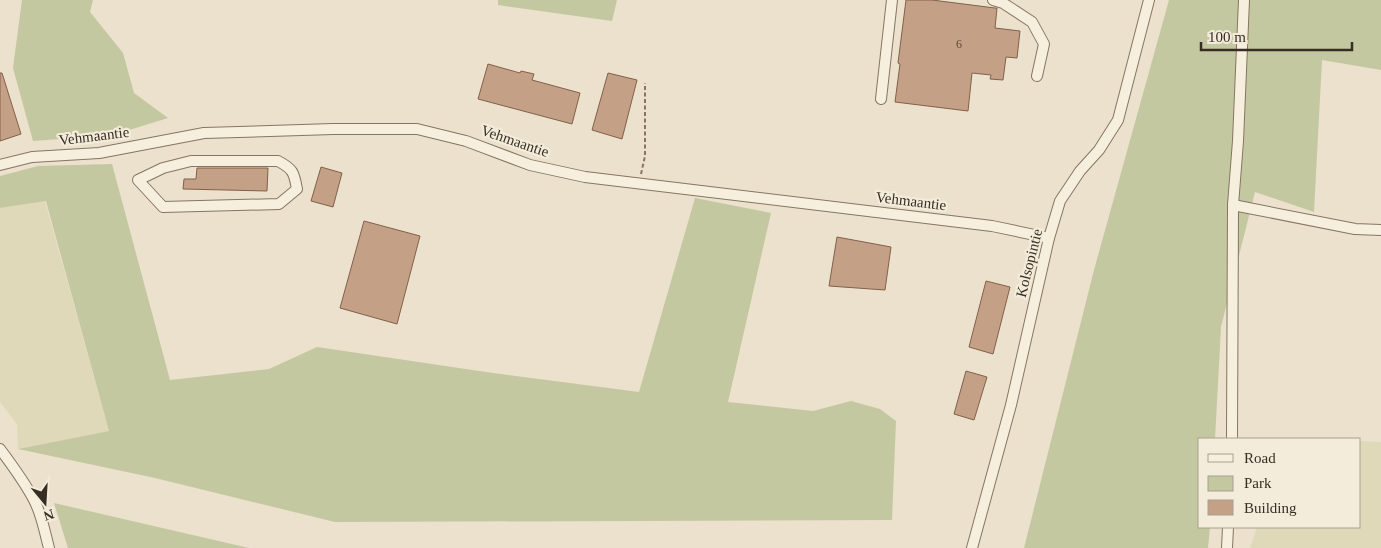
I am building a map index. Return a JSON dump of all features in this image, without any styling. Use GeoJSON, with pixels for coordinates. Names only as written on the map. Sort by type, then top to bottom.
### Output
{"type":"FeatureCollection","features":[{"type":"Feature","properties":{"kind":"street"},"geometry":{"type":"LineString","coordinates":[[881,99],[892,0]]}},
{"type":"Feature","properties":{"kind":"street"},"geometry":{"type":"LineString","coordinates":[[993,0],[1003,3],[1032,22],[1044,44],[1037,76]]}},
{"type":"Feature","properties":{"kind":"street","name":"Kolsopintie"},"geometry":{"type":"LineString","coordinates":[[972,548],[1011,405],[1049,238],[1060,202],[1080,171],[1099,150],[1118,120],[1149,0]]}},
{"type":"Feature","properties":{"kind":"street"},"geometry":{"type":"LineString","coordinates":[[1232,438],[1233,205],[1238,141],[1244,0]]}},
{"type":"Feature","properties":{"kind":"street","name":"Vehmaantie"},"geometry":{"type":"LineString","coordinates":[[0,165],[32,157],[99,153],[204,133],[333,128],[417,129],[466,141],[530,165],[585,177],[992,226],[1049,238]]}},
{"type":"Feature","properties":{"kind":"street"},"geometry":{"type":"LineString","coordinates":[[191,161],[278,161],[288,166],[295,175],[297,189],[279,204],[163,208],[138,180],[163,168],[191,161]]}},
{"type":"Feature","properties":{"kind":"street"},"geometry":{"type":"LineString","coordinates":[[1233,205],[1355,229],[1381,230]]}},
{"type":"Feature","properties":{"kind":"street"},"geometry":{"type":"LineString","coordinates":[[0,449],[35,502],[48,548]]}},
{"type":"Feature","properties":{"kind":"street"},"geometry":{"type":"LineString","coordinates":[[1226,548],[1228,528]]}},
{"type":"Feature","properties":{"kind":"path"},"geometry":{"type":"LineString","coordinates":[[639,183],[645,156],[645,83]]}},
{"type":"Feature","properties":{"kind":"shaded area"},"geometry":{"type":"Polygon","coordinates":[[[45,201],[109,431],[18,449],[17,424],[0,402],[0,208],[45,201]]]}},
{"type":"Feature","properties":{"kind":"shaded area"},"geometry":{"type":"Polygon","coordinates":[[[1361,441],[1381,442],[1381,548],[1250,548],[1257,528],[1361,528],[1361,441]]]}},
{"type":"Feature","properties":{"kind":"green space"},"geometry":{"type":"Polygon","coordinates":[[[22,0],[93,0],[90,12],[123,53],[134,93],[168,118],[113,135],[33,141],[13,68],[22,0]]]}},
{"type":"Feature","properties":{"kind":"green space"},"geometry":{"type":"Polygon","coordinates":[[[498,0],[617,0],[612,21],[498,5],[498,0]]]}},
{"type":"Feature","properties":{"kind":"green space"},"geometry":{"type":"Polygon","coordinates":[[[1169,0],[1381,0],[1381,70],[1322,60],[1314,212],[1255,192],[1221,327],[1215,438],[1198,438],[1198,528],[1210,528],[1208,548],[1024,548],[1094,270],[1169,0]]]}},
{"type":"Feature","properties":{"kind":"green space"},"geometry":{"type":"Polygon","coordinates":[[[112,164],[170,380],[269,369],[317,347],[639,392],[695,198],[771,213],[728,402],[813,411],[851,401],[880,409],[896,421],[892,520],[335,522],[155,478],[18,449],[109,431],[46,201],[0,208],[0,176],[38,166],[112,164]]]}},
{"type":"Feature","properties":{"kind":"green space"},"geometry":{"type":"Polygon","coordinates":[[[54,503],[249,548],[68,548],[54,503]]]}},
{"type":"Feature","properties":{"kind":"building"},"geometry":{"type":"Polygon","coordinates":[[[906,0],[932,0],[997,8],[995,28],[1020,31],[1017,58],[1006,57],[1003,80],[990,79],[991,75],[972,73],[968,111],[895,102],[906,0]]]}},
{"type":"Feature","properties":{"kind":"building"},"geometry":{"type":"Polygon","coordinates":[[[488,64],[520,73],[521,71],[534,74],[532,80],[580,93],[572,124],[478,99],[488,64]]]}},
{"type":"Feature","properties":{"kind":"building"},"geometry":{"type":"Polygon","coordinates":[[[0,73],[2,73],[21,134],[0,141],[0,73]]]}},
{"type":"Feature","properties":{"kind":"building"},"geometry":{"type":"Polygon","coordinates":[[[608,73],[637,80],[622,139],[592,130],[608,73]]]}},
{"type":"Feature","properties":{"kind":"building"},"geometry":{"type":"Polygon","coordinates":[[[321,167],[342,173],[333,207],[311,201],[321,167]]]}},
{"type":"Feature","properties":{"kind":"building"},"geometry":{"type":"Polygon","coordinates":[[[197,168],[268,168],[267,191],[183,189],[184,179],[196,179],[197,168]]]}},
{"type":"Feature","properties":{"kind":"building"},"geometry":{"type":"Polygon","coordinates":[[[364,221],[420,236],[397,324],[340,308],[364,221]]]}},
{"type":"Feature","properties":{"kind":"building"},"geometry":{"type":"Polygon","coordinates":[[[837,237],[891,247],[885,290],[829,286],[837,237]]]}},
{"type":"Feature","properties":{"kind":"building"},"geometry":{"type":"Polygon","coordinates":[[[986,281],[1010,287],[993,354],[969,347],[986,281]]]}},
{"type":"Feature","properties":{"kind":"building"},"geometry":{"type":"Polygon","coordinates":[[[966,371],[987,377],[974,420],[954,414],[966,371]]]}}]}
